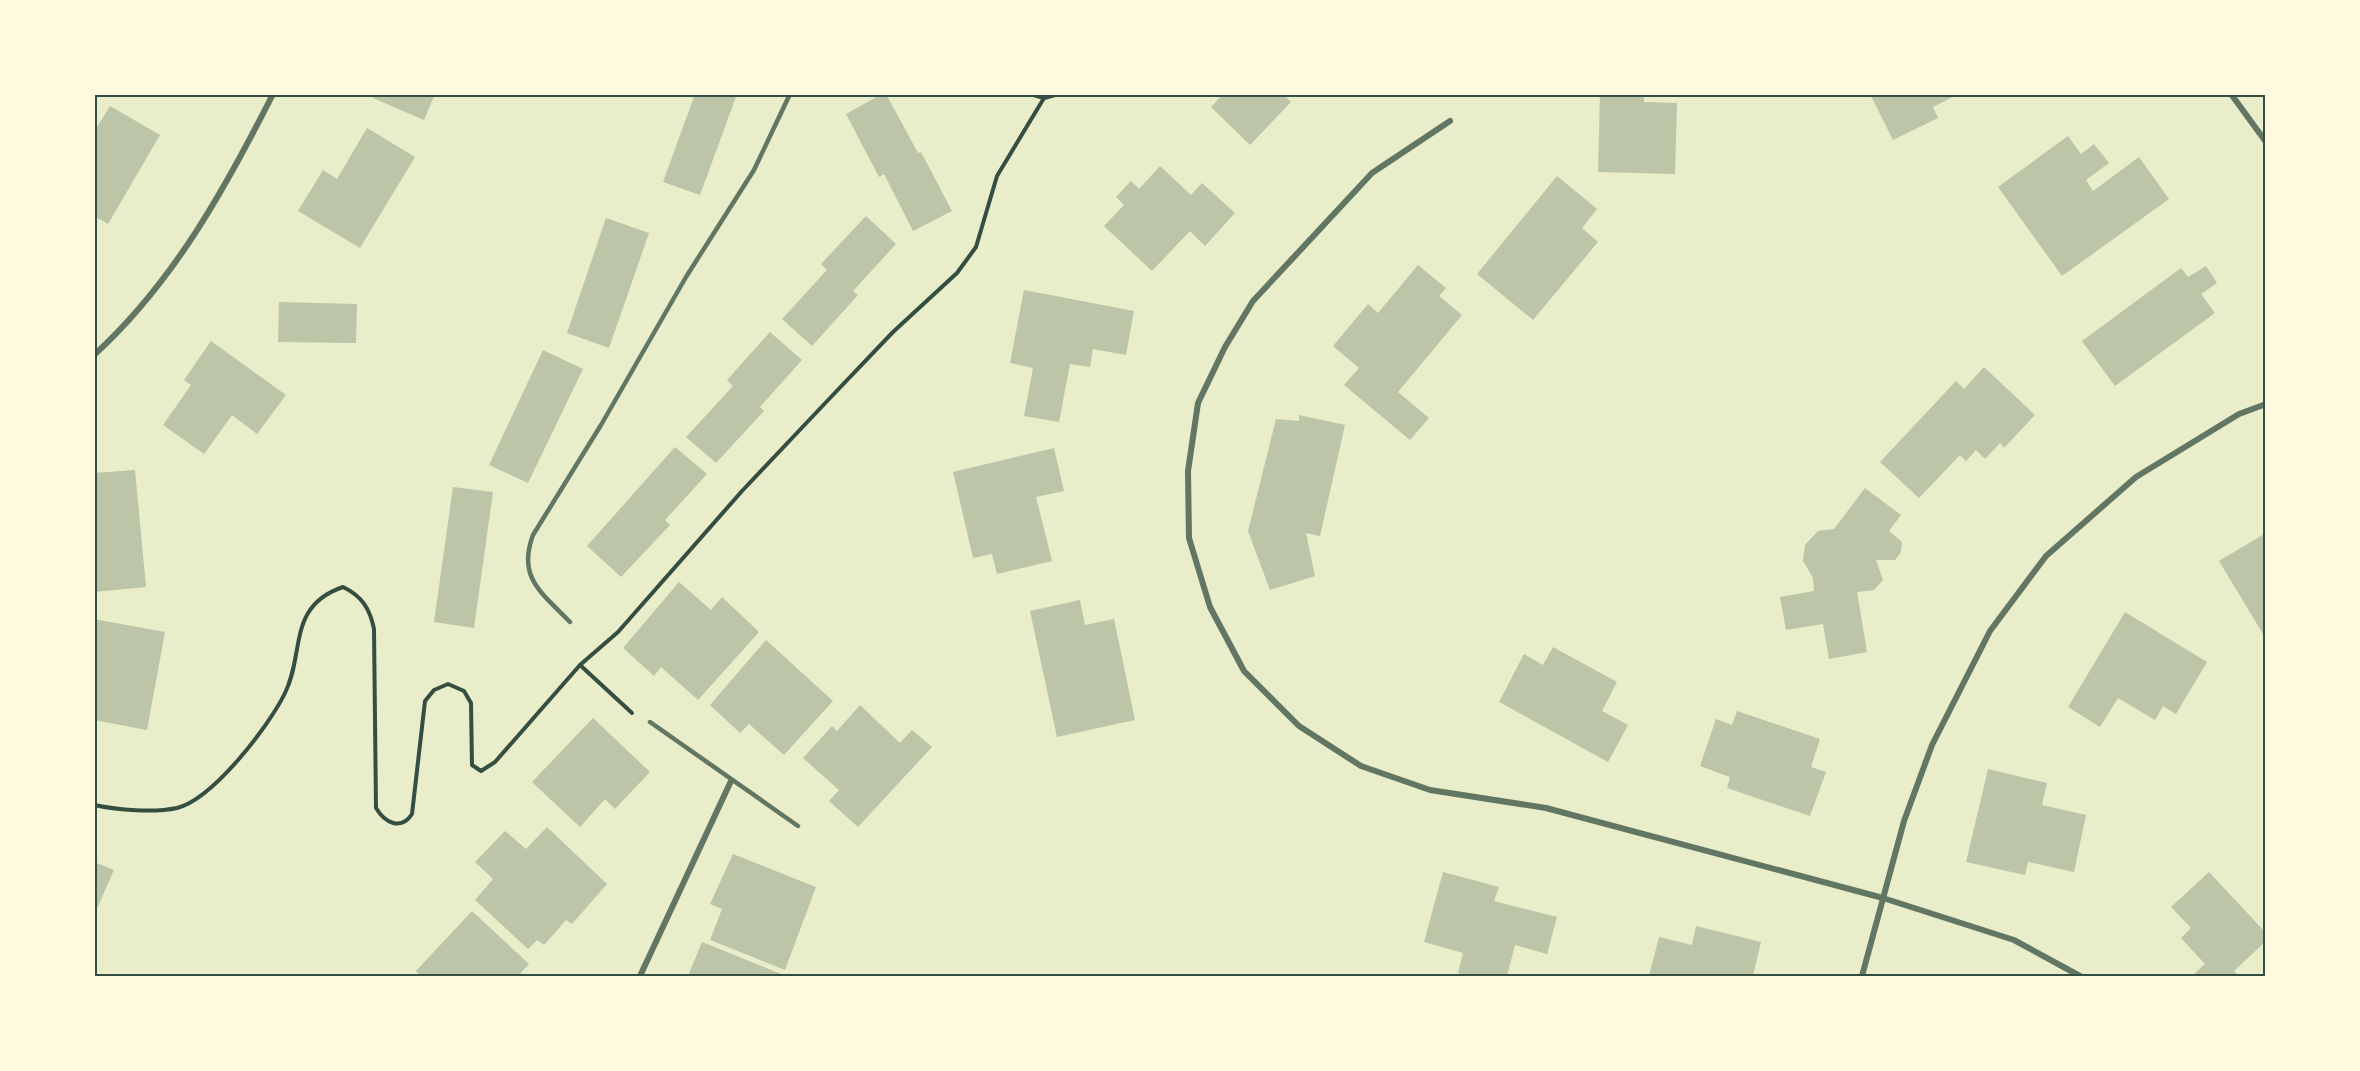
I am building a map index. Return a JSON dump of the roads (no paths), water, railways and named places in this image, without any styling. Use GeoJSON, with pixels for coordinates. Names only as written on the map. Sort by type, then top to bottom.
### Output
{"type":"FeatureCollection","features":[{"type":"Feature","properties":{"kind":"street"},"geometry":{"type":"LineString","coordinates":[[94,355],[127,325],[208,215],[273,94]]}},
{"type":"Feature","properties":{"kind":"street"},"geometry":{"type":"LineString","coordinates":[[2231,94],[2265,142]]}},
{"type":"Feature","properties":{"kind":"street"},"geometry":{"type":"LineString","coordinates":[[1450,122],[1372,173],[1253,301],[1225,347],[1198,403],[1188,471],[1189,538],[1210,606],[1244,672],[1299,726],[1361,766],[1430,790],[1546,807],[1883,898],[2014,940],[2080,976]]}},
{"type":"Feature","properties":{"kind":"street"},"geometry":{"type":"LineString","coordinates":[[1862,976],[1904,821],[1932,745],[1990,631],[2046,556],[2136,477],[2239,414],[2265,404]]}},
{"type":"Feature","properties":{"kind":"street"},"geometry":{"type":"LineString","coordinates":[[640,976],[731,781]]}},
{"type":"Feature","properties":{"kind":"lane"},"geometry":{"type":"LineString","coordinates":[[570,622],[541,593],[529,573],[526,552],[533,535],[602,425],[686,277],[754,170],[790,94]]}},
{"type":"Feature","properties":{"kind":"lane"},"geometry":{"type":"LineString","coordinates":[[650,722],[731,781],[798,825]]}}]}
